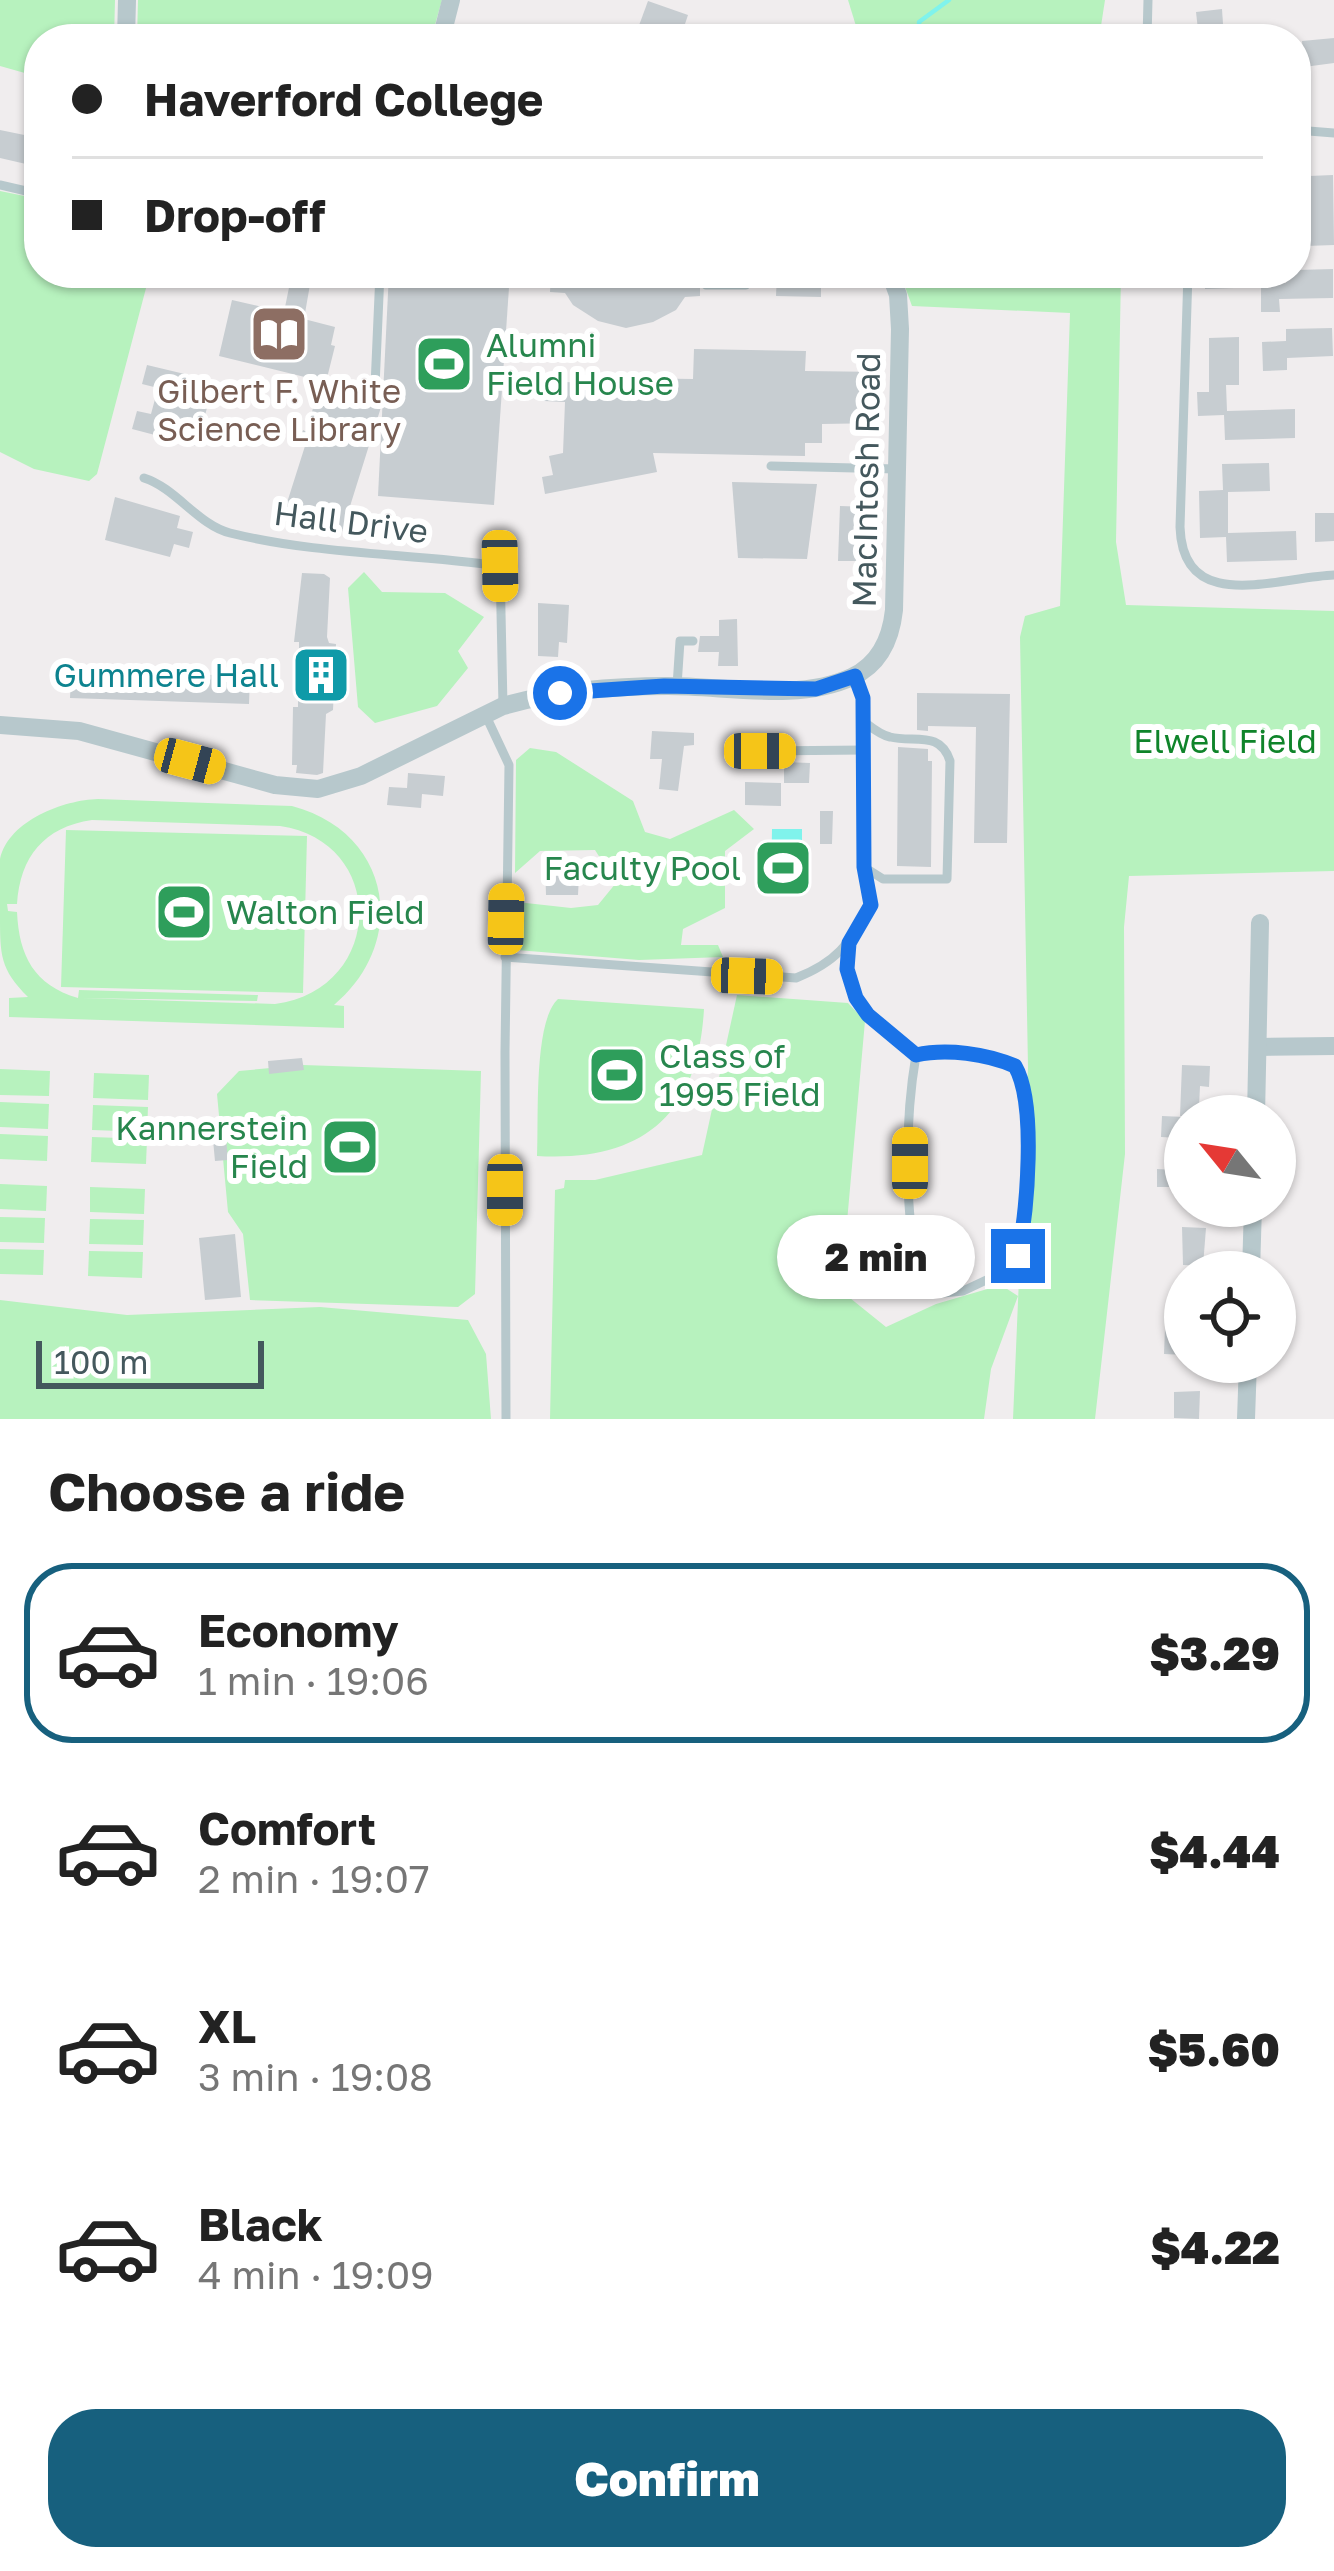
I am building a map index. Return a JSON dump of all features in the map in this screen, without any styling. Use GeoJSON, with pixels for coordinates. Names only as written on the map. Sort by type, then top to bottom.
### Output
{"type":"FeatureCollection","features":[{"type":"Feature","properties":{"kind":"street","name":"MacIntosh Road"},"geometry":{"type":"LineString","coordinates":[[855,676],[881,652],[892,627],[899,309],[894,288]]}},
{"type":"Feature","properties":{"kind":"street"},"geometry":{"type":"LineString","coordinates":[[0,725],[79,731],[275,785],[318,789],[361,776],[494,711],[560,693],[677,686],[816,689],[855,676]]}},
{"type":"Feature","properties":{"kind":"street"},"geometry":{"type":"LineString","coordinates":[[1257,1095],[1260,923]]}},
{"type":"Feature","properties":{"kind":"street"},"geometry":{"type":"LineString","coordinates":[[1258,1047],[1334,1046]]}},
{"type":"Feature","properties":{"kind":"street"},"geometry":{"type":"LineString","coordinates":[[1246,1419],[1247,1383]]}},
{"type":"Feature","properties":{"kind":"lane"},"geometry":{"type":"LineString","coordinates":[[375,386],[379,288]]}},
{"type":"Feature","properties":{"kind":"lane"},"geometry":{"type":"LineString","coordinates":[[1188,288],[1180,527],[1186,561],[1202,578],[1222,584],[1334,574]]}},
{"type":"Feature","properties":{"kind":"lane"},"geometry":{"type":"LineString","coordinates":[[771,466],[897,469]]}},
{"type":"Feature","properties":{"kind":"lane","name":"Hall Drive"},"geometry":{"type":"LineString","coordinates":[[144,478],[160,483],[224,532],[362,555],[500,566],[494,711]]}},
{"type":"Feature","properties":{"kind":"lane"},"geometry":{"type":"LineString","coordinates":[[677,686],[680,641],[693,640]]}},
{"type":"Feature","properties":{"kind":"lane"},"geometry":{"type":"LineString","coordinates":[[505,957],[796,978],[823,968],[849,943],[871,905],[864,867],[863,698],[855,676]]}},
{"type":"Feature","properties":{"kind":"lane"},"geometry":{"type":"LineString","coordinates":[[494,711],[509,765],[506,1419]]}},
{"type":"Feature","properties":{"kind":"lane"},"geometry":{"type":"LineString","coordinates":[[863,722],[888,737],[928,739],[940,745],[950,761],[947,879],[883,879],[864,867]]}},
{"type":"Feature","properties":{"kind":"lane"},"geometry":{"type":"LineString","coordinates":[[760,751],[864,750]]}},
{"type":"Feature","properties":{"kind":"lane"},"geometry":{"type":"LineString","coordinates":[[849,943],[847,969],[856,998],[868,1015],[916,1055]]}},
{"type":"Feature","properties":{"kind":"lane"},"geometry":{"type":"LineString","coordinates":[[916,1055],[995,1057],[1015,1066],[1028,1100],[1024,1228],[1018,1256],[997,1275],[963,1291],[943,1293],[921,1279],[910,1240],[911,1087],[916,1055]]}},
{"type":"Feature","properties":{"kind":"green space"},"geometry":{"type":"Polygon","coordinates":[[[0,0],[115,0],[114,24],[24,24],[24,73],[0,66],[0,0]]]}},
{"type":"Feature","properties":{"kind":"green space"},"geometry":{"type":"Polygon","coordinates":[[[138,0],[442,0],[435,24],[137,24],[138,0]]]}},
{"type":"Feature","properties":{"kind":"green space"},"geometry":{"type":"Polygon","coordinates":[[[848,0],[1105,0],[1101,24],[855,24],[848,0]]]}},
{"type":"Feature","properties":{"kind":"green space"},"geometry":{"type":"Polygon","coordinates":[[[0,191],[24,196],[24,288],[146,288],[97,474],[89,481],[34,469],[0,452],[0,191]]]}},
{"type":"Feature","properties":{"kind":"green space","name":"Elwell Field"},"geometry":{"type":"Polygon","coordinates":[[[905,288],[1121,288],[1116,542],[1126,605],[1334,611],[1334,871],[1129,876],[1124,927],[1125,1154],[1095,1419],[1013,1419],[1028,1067],[1020,637],[1025,616],[1060,606],[1070,313],[912,306],[905,288]]]}},
{"type":"Feature","properties":{"kind":"green space"},"geometry":{"type":"Polygon","coordinates":[[[364,572],[382,592],[445,593],[484,617],[458,651],[468,668],[437,706],[375,723],[358,707],[348,588],[364,572]]]}},
{"type":"Feature","properties":{"kind":"green space"},"geometry":{"type":"Polygon","coordinates":[[[530,748],[556,752],[633,801],[645,832],[670,839],[734,810],[754,829],[725,851],[725,908],[683,929],[681,945],[718,945],[723,957],[639,960],[517,950],[517,902],[571,908],[598,905],[616,883],[595,850],[540,851],[515,873],[516,760],[530,748]]]}},
{"type":"Feature","properties":{"kind":"green space"},"geometry":{"type":"Polygon","coordinates":[[[84,800],[292,806],[325,819],[351,839],[369,864],[379,891],[380,921],[373,951],[358,979],[334,1005],[344,1006],[344,1028],[9,1017],[9,998],[28,997],[12,978],[1,951],[0,859],[5,845],[26,823],[54,808],[84,800]],[[92,820],[60,829],[29,859],[17,904],[7,904],[8,911],[17,912],[21,942],[32,967],[50,985],[78,998],[79,990],[258,995],[257,1001],[82,998],[275,1004],[311,993],[337,972],[353,945],[359,915],[355,885],[340,858],[315,838],[280,826],[92,820]]]}},
{"type":"Feature","properties":{"kind":"green space","name":"Walton Field"},"geometry":{"type":"Polygon","coordinates":[[[66,830],[307,836],[303,993],[61,987],[66,830]]]}},
{"type":"Feature","properties":{"kind":"green space"},"geometry":{"type":"Polygon","coordinates":[[[737,995],[848,1003],[865,1021],[846,1233],[850,1298],[886,1327],[936,1304],[1001,1285],[1018,1296],[991,1369],[984,1419],[550,1419],[555,1190],[564,1188],[565,1180],[595,1180],[702,1155],[737,995]]]}},
{"type":"Feature","properties":{"kind":"green space","name":"Class of 1995 Field"},"geometry":{"type":"Polygon","coordinates":[[[558,999],[704,1009],[690,1078],[676,1104],[635,1140],[574,1156],[537,1156],[541,1049],[544,1028],[558,999]]]}},
{"type":"Feature","properties":{"kind":"green space","name":"Kannerstein Field"},"geometry":{"type":"Polygon","coordinates":[[[303,1065],[481,1071],[475,1294],[458,1307],[250,1300],[243,1234],[228,1212],[217,1094],[239,1071],[303,1065]]]}},
{"type":"Feature","properties":{"kind":"green space"},"geometry":{"type":"Polygon","coordinates":[[[0,1069],[50,1071],[49,1096],[0,1095],[0,1069]]]}},
{"type":"Feature","properties":{"kind":"green space"},"geometry":{"type":"Polygon","coordinates":[[[94,1073],[149,1075],[148,1100],[93,1098],[94,1073]]]}},
{"type":"Feature","properties":{"kind":"green space"},"geometry":{"type":"Polygon","coordinates":[[[0,1102],[49,1104],[48,1129],[0,1127],[0,1102]]]}},
{"type":"Feature","properties":{"kind":"green space"},"geometry":{"type":"Polygon","coordinates":[[[93,1105],[148,1107],[147,1132],[92,1130],[93,1105]]]}},
{"type":"Feature","properties":{"kind":"green space"},"geometry":{"type":"Polygon","coordinates":[[[0,1134],[48,1136],[47,1161],[0,1159],[0,1134]]]}},
{"type":"Feature","properties":{"kind":"green space"},"geometry":{"type":"Polygon","coordinates":[[[92,1137],[147,1139],[146,1164],[91,1162],[92,1137]]]}},
{"type":"Feature","properties":{"kind":"green space"},"geometry":{"type":"Polygon","coordinates":[[[0,1184],[47,1186],[46,1211],[0,1209],[0,1184]]]}},
{"type":"Feature","properties":{"kind":"green space"},"geometry":{"type":"Polygon","coordinates":[[[90,1187],[145,1189],[144,1214],[90,1212],[90,1187]]]}},
{"type":"Feature","properties":{"kind":"green space"},"geometry":{"type":"Polygon","coordinates":[[[0,1217],[45,1218],[44,1243],[0,1242],[0,1217]]]}},
{"type":"Feature","properties":{"kind":"green space"},"geometry":{"type":"Polygon","coordinates":[[[90,1219],[144,1220],[143,1245],[89,1244],[90,1219]]]}},
{"type":"Feature","properties":{"kind":"green space"},"geometry":{"type":"Polygon","coordinates":[[[0,1249],[44,1250],[43,1275],[0,1274],[0,1249]]]}},
{"type":"Feature","properties":{"kind":"green space"},"geometry":{"type":"Polygon","coordinates":[[[89,1251],[143,1252],[142,1278],[88,1276],[89,1251]]]}},
{"type":"Feature","properties":{"kind":"green space"},"geometry":{"type":"Polygon","coordinates":[[[0,1300],[127,1315],[320,1307],[468,1320],[486,1354],[491,1419],[0,1419],[0,1300]]]}},
{"type":"Feature","properties":{"kind":"water","name":"Faculty Pool"},"geometry":{"type":"Polygon","coordinates":[[[772,829],[802,829],[802,849],[794,850],[794,888],[771,887],[772,829]]]}},
{"type":"Feature","properties":{"kind":"building"},"geometry":{"type":"Polygon","coordinates":[[[648,1],[688,15],[685,24],[640,24],[648,1]]]}},
{"type":"Feature","properties":{"kind":"building"},"geometry":{"type":"Polygon","coordinates":[[[1222,9],[1223,24],[1197,24],[1196,12],[1222,9]]]}},
{"type":"Feature","properties":{"kind":"building"},"geometry":{"type":"Polygon","coordinates":[[[1334,38],[1334,63],[1311,66],[1311,40],[1334,38]]]}},
{"type":"Feature","properties":{"kind":"building"},"geometry":{"type":"Polygon","coordinates":[[[0,130],[24,135],[24,164],[0,158],[0,130]]]}},
{"type":"Feature","properties":{"kind":"building"},"geometry":{"type":"Polygon","coordinates":[[[1333,175],[1334,245],[1311,246],[1311,176],[1333,175]]]}},
{"type":"Feature","properties":{"kind":"building"},"geometry":{"type":"Polygon","coordinates":[[[1333,269],[1333,298],[1279,299],[1280,312],[1261,312],[1261,288],[1311,288],[1311,270],[1333,269]]]}},
{"type":"Feature","properties":{"kind":"building"},"geometry":{"type":"Polygon","coordinates":[[[289,288],[309,288],[304,319],[335,327],[326,382],[352,390],[350,396],[382,404],[341,535],[285,509],[305,446],[298,443],[303,430],[307,432],[313,408],[318,409],[325,382],[219,356],[232,300],[284,312],[289,288]]]}},
{"type":"Feature","properties":{"kind":"building","name":"Alumni Field House"},"geometry":{"type":"Polygon","coordinates":[[[388,288],[509,288],[494,505],[378,496],[388,288]]]}},
{"type":"Feature","properties":{"kind":"building"},"geometry":{"type":"Polygon","coordinates":[[[550,288],[700,288],[700,296],[685,297],[676,310],[653,322],[626,328],[598,321],[573,305],[565,293],[550,292],[550,288]]]}},
{"type":"Feature","properties":{"kind":"building"},"geometry":{"type":"Polygon","coordinates":[[[776,288],[821,288],[821,297],[776,296],[776,288]]]}},
{"type":"Feature","properties":{"kind":"building"},"geometry":{"type":"Polygon","coordinates":[[[1332,328],[1333,356],[1287,358],[1287,370],[1263,371],[1262,342],[1286,341],[1286,329],[1332,328]]]}},
{"type":"Feature","properties":{"kind":"building"},"geometry":{"type":"Polygon","coordinates":[[[1239,337],[1239,385],[1226,385],[1227,411],[1295,409],[1295,438],[1225,440],[1224,415],[1198,416],[1197,392],[1209,392],[1209,338],[1239,337]]]}},
{"type":"Feature","properties":{"kind":"building"},"geometry":{"type":"Polygon","coordinates":[[[694,349],[806,351],[805,371],[883,372],[882,423],[822,424],[822,443],[805,443],[805,456],[653,453],[657,472],[545,494],[542,477],[553,475],[549,456],[563,453],[565,402],[544,401],[545,381],[627,385],[627,378],[693,379],[694,349]]]}},
{"type":"Feature","properties":{"kind":"building"},"geometry":{"type":"Polygon","coordinates":[[[147,365],[214,381],[197,446],[132,429],[137,411],[151,414],[158,388],[142,384],[147,365]]]}},
{"type":"Feature","properties":{"kind":"building"},"geometry":{"type":"Polygon","coordinates":[[[1269,463],[1270,491],[1228,492],[1228,533],[1296,531],[1297,560],[1227,562],[1226,537],[1200,538],[1199,491],[1223,490],[1222,464],[1269,463]]]}},
{"type":"Feature","properties":{"kind":"building"},"geometry":{"type":"Polygon","coordinates":[[[732,482],[817,484],[807,559],[738,558],[732,482]]]}},
{"type":"Feature","properties":{"kind":"building"},"geometry":{"type":"Polygon","coordinates":[[[115,497],[180,516],[177,528],[193,532],[189,548],[174,544],[170,557],[105,540],[115,497]]]}},
{"type":"Feature","properties":{"kind":"building"},"geometry":{"type":"Polygon","coordinates":[[[840,506],[870,507],[869,561],[838,561],[840,506]]]}},
{"type":"Feature","properties":{"kind":"building"},"geometry":{"type":"Polygon","coordinates":[[[1315,513],[1334,513],[1334,541],[1315,542],[1315,513]]]}},
{"type":"Feature","properties":{"kind":"building","name":"Gummere Hall"},"geometry":{"type":"Polygon","coordinates":[[[302,573],[330,578],[327,637],[336,644],[333,710],[326,714],[323,773],[317,775],[296,773],[297,765],[292,765],[293,707],[298,707],[298,701],[315,701],[300,684],[310,675],[300,666],[318,649],[299,648],[299,642],[294,642],[302,573]]]}},
{"type":"Feature","properties":{"kind":"building"},"geometry":{"type":"Polygon","coordinates":[[[538,603],[569,605],[567,643],[559,642],[558,657],[538,656],[538,603]]]}},
{"type":"Feature","properties":{"kind":"building"},"geometry":{"type":"Polygon","coordinates":[[[737,619],[738,666],[718,666],[719,652],[698,652],[700,636],[719,636],[719,620],[737,619]]]}},
{"type":"Feature","properties":{"kind":"building"},"geometry":{"type":"Polygon","coordinates":[[[181,674],[250,676],[249,704],[70,698],[71,676],[181,679],[181,674]]]}},
{"type":"Feature","properties":{"kind":"building"},"geometry":{"type":"Polygon","coordinates":[[[917,693],[1010,694],[1007,843],[974,843],[976,727],[917,730],[917,693]]]}},
{"type":"Feature","properties":{"kind":"building"},"geometry":{"type":"Polygon","coordinates":[[[652,731],[694,733],[694,745],[684,746],[678,791],[659,789],[662,759],[650,759],[652,731]]]}},
{"type":"Feature","properties":{"kind":"building"},"geometry":{"type":"Polygon","coordinates":[[[898,747],[928,749],[928,761],[932,761],[931,867],[897,866],[898,747]]]}},
{"type":"Feature","properties":{"kind":"building"},"geometry":{"type":"Polygon","coordinates":[[[784,762],[810,763],[809,783],[784,783],[784,762]]]}},
{"type":"Feature","properties":{"kind":"building"},"geometry":{"type":"Polygon","coordinates":[[[408,773],[445,776],[443,796],[422,794],[421,808],[387,805],[389,787],[407,788],[408,773]]]}},
{"type":"Feature","properties":{"kind":"building"},"geometry":{"type":"Polygon","coordinates":[[[745,782],[781,783],[781,806],[745,805],[745,782]]]}},
{"type":"Feature","properties":{"kind":"building"},"geometry":{"type":"Polygon","coordinates":[[[820,811],[833,811],[832,844],[820,844],[820,811]]]}},
{"type":"Feature","properties":{"kind":"building"},"geometry":{"type":"Polygon","coordinates":[[[545,863],[565,863],[563,871],[568,876],[579,876],[578,895],[546,895],[545,863]]]}},
{"type":"Feature","properties":{"kind":"building"},"geometry":{"type":"Polygon","coordinates":[[[302,1058],[304,1070],[269,1074],[268,1061],[302,1058]]]}},
{"type":"Feature","properties":{"kind":"building"},"geometry":{"type":"Polygon","coordinates":[[[1182,1065],[1210,1066],[1209,1087],[1200,1086],[1200,1095],[1181,1095],[1182,1065]]]}},
{"type":"Feature","properties":{"kind":"building"},"geometry":{"type":"Polygon","coordinates":[[[224,1117],[228,1160],[215,1161],[211,1119],[224,1117]]]}},
{"type":"Feature","properties":{"kind":"building"},"geometry":{"type":"Polygon","coordinates":[[[1157,1169],[1164,1169],[1164,1187],[1157,1187],[1157,1169]]]}},
{"type":"Feature","properties":{"kind":"building"},"geometry":{"type":"Polygon","coordinates":[[[1182,1227],[1206,1228],[1204,1251],[1183,1251],[1182,1227]]]}},
{"type":"Feature","properties":{"kind":"building"},"geometry":{"type":"Polygon","coordinates":[[[235,1234],[241,1297],[205,1300],[199,1238],[235,1234]]]}},
{"type":"Feature","properties":{"kind":"building"},"geometry":{"type":"Polygon","coordinates":[[[1200,1391],[1199,1419],[1174,1418],[1174,1392],[1200,1391]]]}},
{"type":"Feature","properties":{"kind":"waterway"},"geometry":{"type":"LineString","coordinates":[[919,24],[949,0]]}},
{"type":"Feature","properties":{"kind":"place","name":"Gilbert F. White Science Library"},"geometry":{"type":"Point","coordinates":[279,334]}},
{"type":"Feature","properties":{"kind":"place","name":"Alumni Field House"},"geometry":{"type":"Point","coordinates":[444,364]}},
{"type":"Feature","properties":{"kind":"place","name":"Gummere Hall"},"geometry":{"type":"Point","coordinates":[321,675]}},
{"type":"Feature","properties":{"kind":"place","name":"Faculty Pool"},"geometry":{"type":"Point","coordinates":[783,868]}},
{"type":"Feature","properties":{"kind":"place","name":"Walton Field"},"geometry":{"type":"Point","coordinates":[184,912]}},
{"type":"Feature","properties":{"kind":"place","name":"Class of 1995 Field"},"geometry":{"type":"Point","coordinates":[617,1075]}},
{"type":"Feature","properties":{"kind":"place","name":"Kannerstein Field"},"geometry":{"type":"Point","coordinates":[350,1147]}},
{"type":"Feature","properties":{"kind":"route"},"geometry":{"type":"LineString","coordinates":[[560,693],[664,686],[816,689],[855,676],[863,698],[864,867],[871,905],[849,943],[847,969],[856,998],[868,1015],[916,1055],[995,1057],[1015,1066],[1028,1100],[1024,1228],[1018,1256]]}}]}
